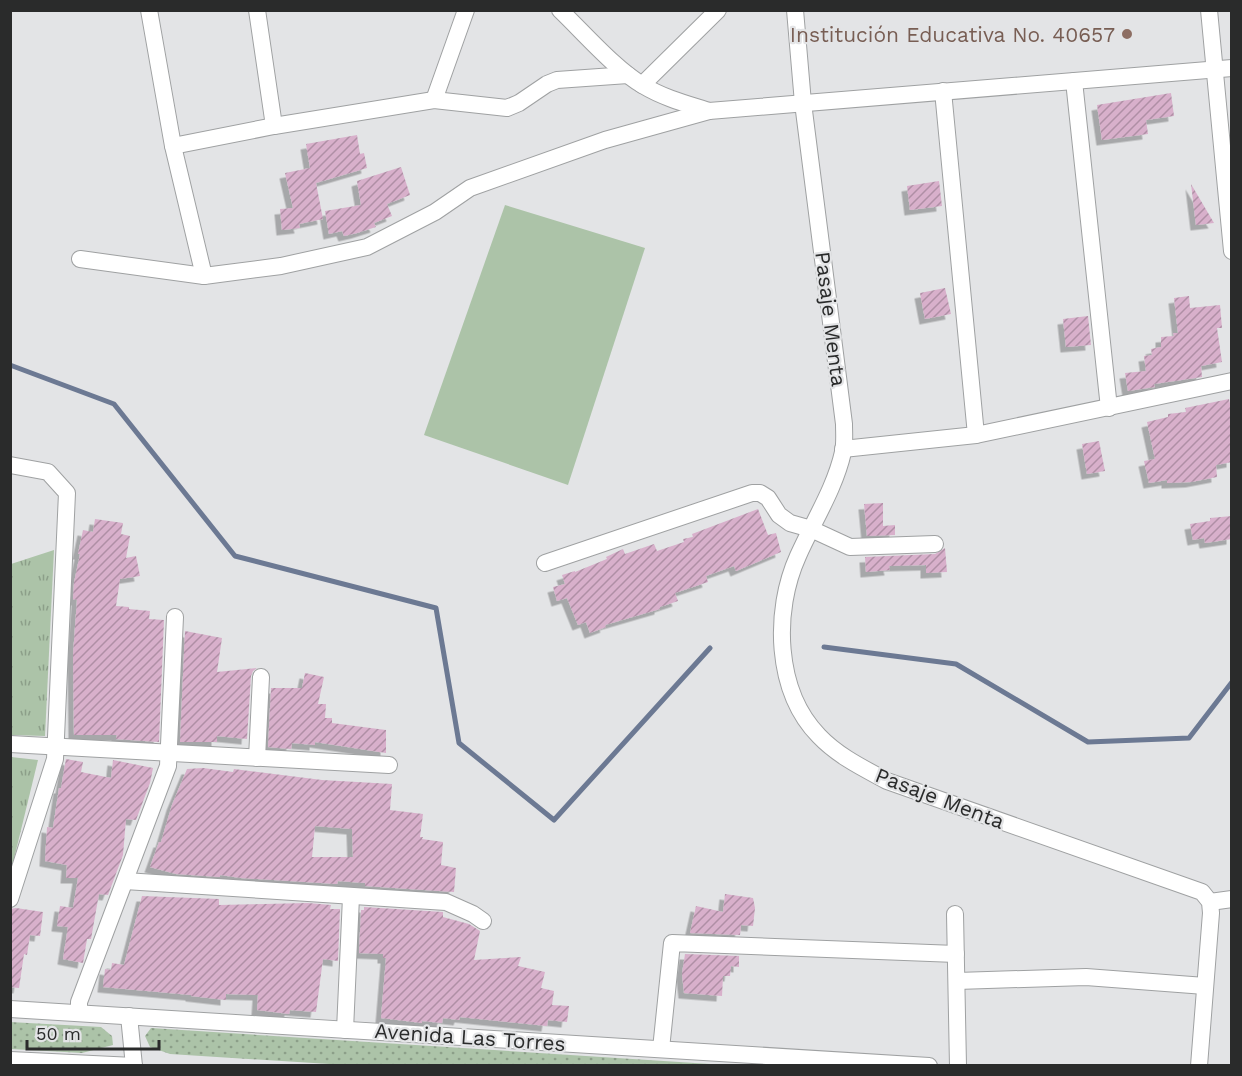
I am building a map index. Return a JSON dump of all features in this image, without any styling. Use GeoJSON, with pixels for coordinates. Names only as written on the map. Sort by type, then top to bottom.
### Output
{"type":"FeatureCollection","features":[{"type":"Feature","properties":{"kind":"street"},"geometry":{"type":"LineString","coordinates":[[149,10],[173,146],[204,276]]}},
{"type":"Feature","properties":{"kind":"street"},"geometry":{"type":"LineString","coordinates":[[257,10],[274,126]]}},
{"type":"Feature","properties":{"kind":"street"},"geometry":{"type":"LineString","coordinates":[[434,100],[466,10]]}},
{"type":"Feature","properties":{"kind":"street"},"geometry":{"type":"LineString","coordinates":[[560,10],[628,75],[642,85],[664,97],[709,111]]}},
{"type":"Feature","properties":{"kind":"street"},"geometry":{"type":"LineString","coordinates":[[642,85],[718,10]]}},
{"type":"Feature","properties":{"kind":"street","name":"Pasaje Menta"},"geometry":{"type":"LineString","coordinates":[[795,10],[803,103],[842,412],[843,450],[838,470],[797,558],[788,585],[782,638],[783,663],[795,701],[818,736],[848,760],[887,781],[1202,892],[1210,902]]}},
{"type":"Feature","properties":{"kind":"street"},"geometry":{"type":"LineString","coordinates":[[1209,10],[1223,68],[1232,251]]}},
{"type":"Feature","properties":{"kind":"street"},"geometry":{"type":"LineString","coordinates":[[80,259],[204,276],[281,266],[367,247],[435,212],[470,188],[605,140],[709,111],[1223,68]]}},
{"type":"Feature","properties":{"kind":"street"},"geometry":{"type":"LineString","coordinates":[[173,146],[274,126],[434,100],[507,108],[557,80],[628,75]]}},
{"type":"Feature","properties":{"kind":"street"},"geometry":{"type":"LineString","coordinates":[[1074,81],[1109,408]]}},
{"type":"Feature","properties":{"kind":"street"},"geometry":{"type":"LineString","coordinates":[[943,92],[976,435]]}},
{"type":"Feature","properties":{"kind":"street"},"geometry":{"type":"LineString","coordinates":[[843,450],[976,435],[1232,381]]}},
{"type":"Feature","properties":{"kind":"street"},"geometry":{"type":"LineString","coordinates":[[10,465],[48,472],[67,493],[57,746],[55,759],[10,899]]}},
{"type":"Feature","properties":{"kind":"street"},"geometry":{"type":"LineString","coordinates":[[546,563],[752,493],[760,493],[768,498],[779,515],[790,523],[811,529],[850,547],[935,544]]}},
{"type":"Feature","properties":{"kind":"street"},"geometry":{"type":"LineString","coordinates":[[79,1013],[79,1002],[168,766],[175,616]]}},
{"type":"Feature","properties":{"kind":"street"},"geometry":{"type":"LineString","coordinates":[[257,758],[261,677]]}},
{"type":"Feature","properties":{"kind":"street"},"geometry":{"type":"LineString","coordinates":[[10,744],[389,765]]}},
{"type":"Feature","properties":{"kind":"street"},"geometry":{"type":"LineString","coordinates":[[125,881],[446,902],[483,921]]}},
{"type":"Feature","properties":{"kind":"street"},"geometry":{"type":"LineString","coordinates":[[345,1030],[351,897]]}},
{"type":"Feature","properties":{"kind":"street"},"geometry":{"type":"LineString","coordinates":[[1199,1065],[1210,902],[1232,899]]}},
{"type":"Feature","properties":{"kind":"street"},"geometry":{"type":"LineString","coordinates":[[955,914],[958,1065]]}},
{"type":"Feature","properties":{"kind":"street"},"geometry":{"type":"LineString","coordinates":[[661,1049],[672,943],[956,954]]}},
{"type":"Feature","properties":{"kind":"street"},"geometry":{"type":"LineString","coordinates":[[957,981],[1086,977],[1205,986]]}},
{"type":"Feature","properties":{"kind":"street","name":"Avenida Las Torres"},"geometry":{"type":"LineString","coordinates":[[10,1009],[929,1065]]}},
{"type":"Feature","properties":{"kind":"street"},"geometry":{"type":"LineString","coordinates":[[16,1062],[134,1065],[129,1016]]}},
{"type":"Feature","properties":{"kind":"green space"},"geometry":{"type":"Polygon","coordinates":[[[505,205],[645,248],[568,485],[424,435],[505,205]]]}},
{"type":"Feature","properties":{"kind":"green space"},"geometry":{"type":"Polygon","coordinates":[[[54,550],[45,736],[11,735],[11,564],[54,550]]]}},
{"type":"Feature","properties":{"kind":"green space"},"geometry":{"type":"Polygon","coordinates":[[[11,757],[38,760],[11,871],[11,757]]]}},
{"type":"Feature","properties":{"kind":"green space"},"geometry":{"type":"Polygon","coordinates":[[[10,1022],[101,1027],[112,1036],[113,1045],[82,1053],[11,1049],[10,1022]]]}},
{"type":"Feature","properties":{"kind":"green space"},"geometry":{"type":"Polygon","coordinates":[[[151,1028],[726,1065],[361,1066],[170,1054],[150,1047],[145,1036],[151,1028]]]}},
{"type":"Feature","properties":{"kind":"building"},"geometry":{"type":"Polygon","coordinates":[[[1171,93],[1174,116],[1146,120],[1148,134],[1102,140],[1097,105],[1171,93]]]}},
{"type":"Feature","properties":{"kind":"building"},"geometry":{"type":"Polygon","coordinates":[[[357,135],[360,154],[364,153],[367,168],[316,183],[323,219],[299,224],[300,228],[282,230],[280,209],[293,208],[285,173],[310,168],[306,144],[357,135]]]}},
{"type":"Feature","properties":{"kind":"building"},"geometry":{"type":"Polygon","coordinates":[[[401,167],[410,195],[387,204],[392,216],[374,223],[376,227],[357,233],[344,236],[342,231],[329,234],[325,211],[361,205],[357,181],[401,167]]]}},
{"type":"Feature","properties":{"kind":"building"},"geometry":{"type":"Polygon","coordinates":[[[939,181],[942,206],[910,210],[907,186],[939,181]]]}},
{"type":"Feature","properties":{"kind":"building"},"geometry":{"type":"Polygon","coordinates":[[[1191,184],[1214,223],[1196,225],[1191,184]]]}},
{"type":"Feature","properties":{"kind":"building"},"geometry":{"type":"Polygon","coordinates":[[[945,288],[951,314],[925,319],[920,293],[945,288]]]}},
{"type":"Feature","properties":{"kind":"building"},"geometry":{"type":"Polygon","coordinates":[[[1189,296],[1190,308],[1220,305],[1222,328],[1217,328],[1222,362],[1201,366],[1202,377],[1154,384],[1155,387],[1128,391],[1125,373],[1146,371],[1144,356],[1152,355],[1151,349],[1161,347],[1161,337],[1174,336],[1173,333],[1178,333],[1174,298],[1189,296]]]}},
{"type":"Feature","properties":{"kind":"building"},"geometry":{"type":"Polygon","coordinates":[[[1088,316],[1091,345],[1066,347],[1063,319],[1088,316]]]}},
{"type":"Feature","properties":{"kind":"building"},"geometry":{"type":"Polygon","coordinates":[[[1229,399],[1232,412],[1232,462],[1216,465],[1217,477],[1191,482],[1167,483],[1167,480],[1149,483],[1144,461],[1155,459],[1147,422],[1168,417],[1168,414],[1186,412],[1185,408],[1229,399]]]}},
{"type":"Feature","properties":{"kind":"building"},"geometry":{"type":"Polygon","coordinates":[[[1099,441],[1105,471],[1087,474],[1082,444],[1099,441]]]}},
{"type":"Feature","properties":{"kind":"building"},"geometry":{"type":"Polygon","coordinates":[[[883,503],[883,526],[895,525],[895,535],[867,536],[864,504],[883,503]]]}},
{"type":"Feature","properties":{"kind":"building"},"geometry":{"type":"Polygon","coordinates":[[[758,509],[768,535],[776,533],[781,552],[736,571],[734,566],[706,576],[708,582],[675,593],[678,601],[660,607],[660,609],[605,625],[606,627],[590,633],[586,622],[578,625],[567,598],[557,601],[553,587],[565,584],[562,575],[607,559],[606,557],[623,549],[625,554],[654,544],[657,551],[684,542],[683,539],[693,537],[692,534],[758,509]]]}},
{"type":"Feature","properties":{"kind":"building"},"geometry":{"type":"Polygon","coordinates":[[[1232,516],[1232,539],[1205,543],[1204,538],[1193,540],[1190,524],[1210,521],[1210,518],[1232,516]]]}},
{"type":"Feature","properties":{"kind":"building"},"geometry":{"type":"Polygon","coordinates":[[[95,519],[123,523],[121,534],[130,536],[126,558],[136,556],[140,576],[120,579],[116,606],[150,611],[149,619],[164,620],[159,742],[116,739],[117,735],[74,735],[73,655],[77,600],[73,599],[74,583],[83,530],[93,532],[95,519]]]}},
{"type":"Feature","properties":{"kind":"building"},"geometry":{"type":"Polygon","coordinates":[[[945,548],[947,572],[926,573],[926,565],[889,566],[890,570],[866,572],[865,557],[935,554],[945,548]]]}},
{"type":"Feature","properties":{"kind":"building"},"geometry":{"type":"Polygon","coordinates":[[[185,631],[222,638],[217,672],[257,668],[251,676],[247,739],[217,736],[217,742],[180,742],[185,631]]]}},
{"type":"Feature","properties":{"kind":"building"},"geometry":{"type":"Polygon","coordinates":[[[305,673],[324,677],[318,704],[326,704],[325,718],[332,718],[332,723],[386,730],[386,753],[315,742],[315,745],[292,743],[291,749],[268,747],[271,688],[302,688],[305,673]]]}},
{"type":"Feature","properties":{"kind":"building"},"geometry":{"type":"Polygon","coordinates":[[[66,759],[83,762],[81,772],[111,778],[113,760],[153,768],[150,783],[136,820],[126,819],[123,855],[108,895],[99,894],[91,939],[87,939],[83,963],[63,959],[68,927],[57,926],[60,906],[73,908],[78,878],[66,878],[67,865],[45,861],[47,827],[53,828],[66,759]]]}},
{"type":"Feature","properties":{"kind":"building"},"geometry":{"type":"Polygon","coordinates":[[[203,768],[233,772],[234,769],[322,780],[392,784],[390,810],[423,814],[420,837],[443,842],[441,865],[456,868],[454,892],[365,886],[365,883],[338,881],[337,884],[176,874],[150,867],[187,769],[203,768]],[[315,826],[312,857],[353,857],[352,829],[315,826]]]}},
{"type":"Feature","properties":{"kind":"building"},"geometry":{"type":"Polygon","coordinates":[[[725,894],[753,898],[755,908],[753,926],[741,925],[740,935],[690,933],[696,906],[723,912],[725,894]]]}},
{"type":"Feature","properties":{"kind":"building"},"geometry":{"type":"Polygon","coordinates":[[[142,896],[219,899],[219,905],[308,903],[331,905],[330,909],[340,909],[338,961],[323,959],[316,1012],[290,1010],[289,1014],[257,1010],[258,995],[226,994],[226,1000],[103,987],[105,969],[111,970],[112,963],[124,965],[142,896]]]}},
{"type":"Feature","properties":{"kind":"building"},"geometry":{"type":"Polygon","coordinates":[[[364,907],[443,912],[443,917],[469,924],[480,931],[474,960],[521,957],[518,966],[545,972],[541,988],[554,991],[552,1005],[569,1006],[567,1022],[548,1020],[547,1026],[460,1017],[459,1020],[443,1018],[442,1023],[381,1018],[386,958],[383,958],[383,954],[359,953],[361,910],[364,910],[364,907]]]}},
{"type":"Feature","properties":{"kind":"building"},"geometry":{"type":"Polygon","coordinates":[[[10,909],[43,912],[40,936],[30,935],[27,955],[24,954],[19,988],[10,987],[10,909]]]}},
{"type":"Feature","properties":{"kind":"building"},"geometry":{"type":"Polygon","coordinates":[[[685,954],[739,956],[739,967],[731,966],[730,976],[723,976],[722,996],[684,993],[682,974],[685,954]]]}},
{"type":"Feature","properties":{"kind":"waterway"},"geometry":{"type":"LineString","coordinates":[[10,365],[114,404],[235,556],[436,608],[459,743],[554,820],[710,648]]}},
{"type":"Feature","properties":{"kind":"waterway"},"geometry":{"type":"LineString","coordinates":[[824,647],[956,664],[1088,742],[1189,738],[1232,682]]}},
{"type":"Feature","properties":{"kind":"place","name":"Institución Educativa No. 40657"},"geometry":{"type":"Point","coordinates":[1127,34]}}]}
